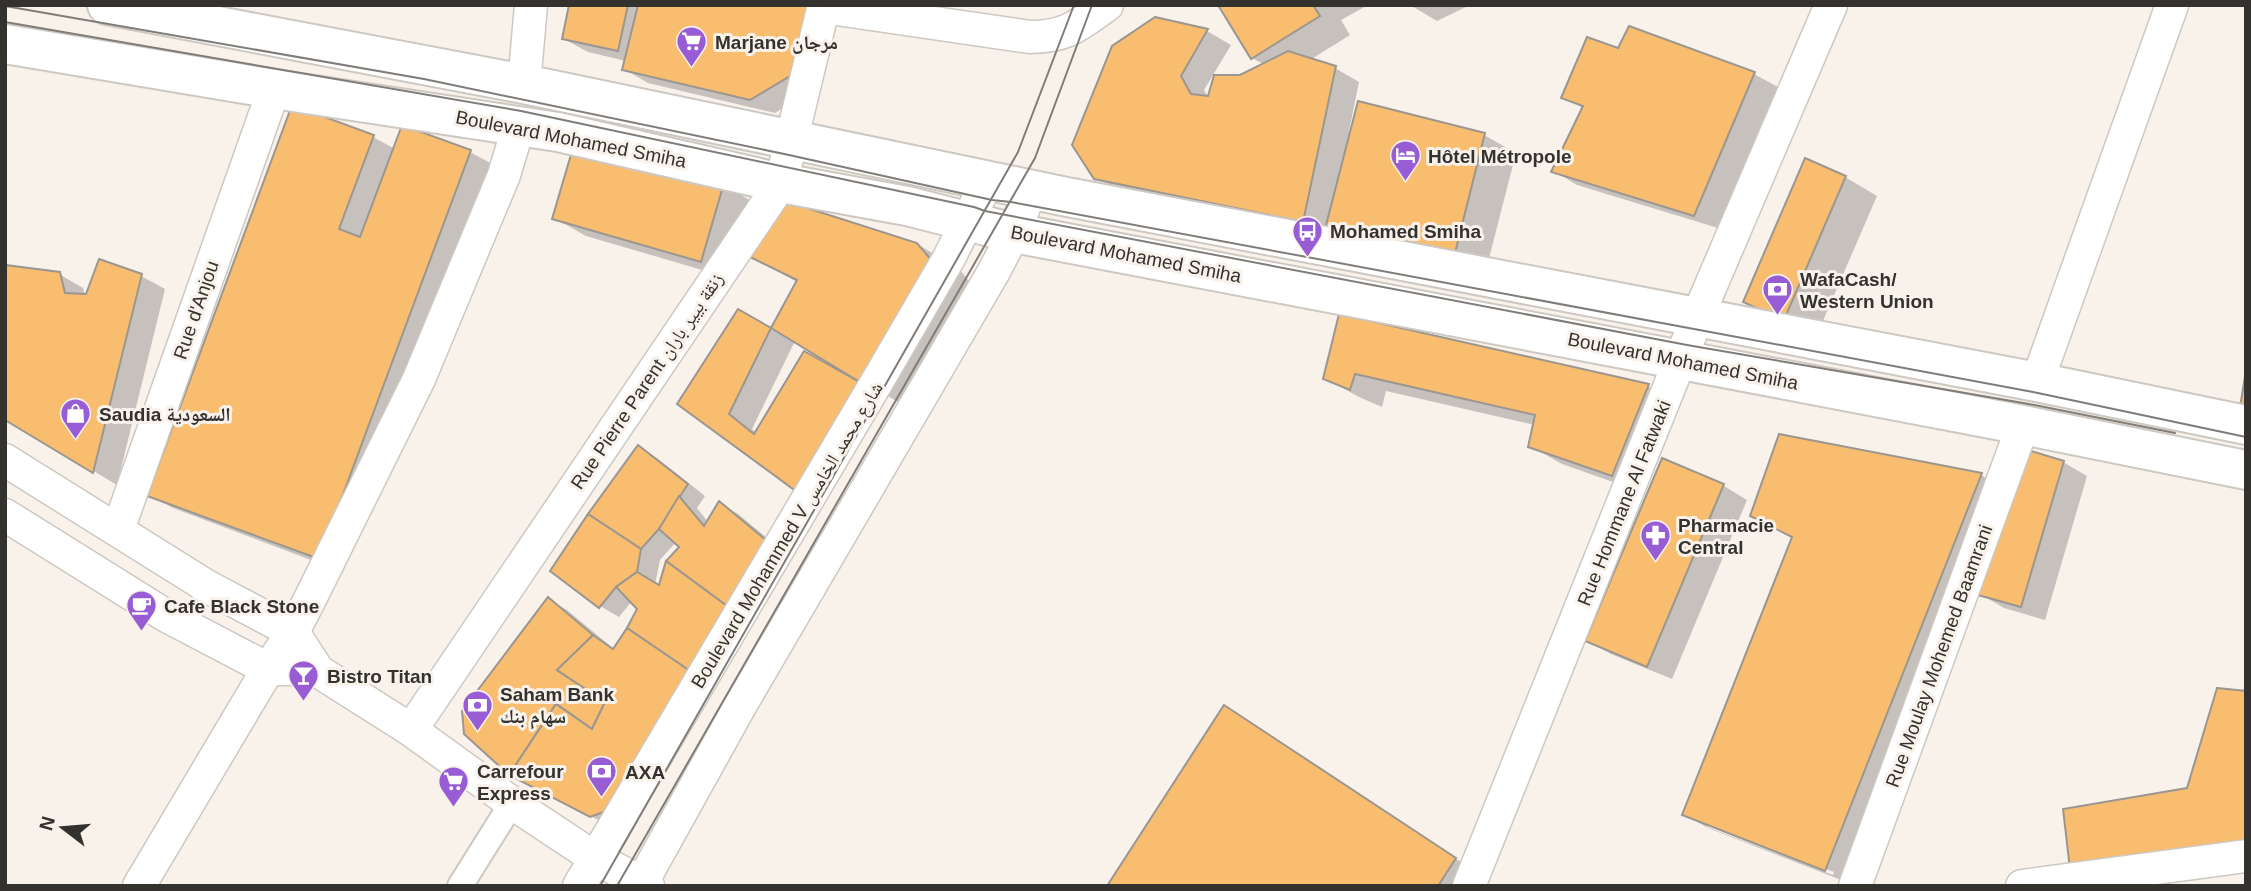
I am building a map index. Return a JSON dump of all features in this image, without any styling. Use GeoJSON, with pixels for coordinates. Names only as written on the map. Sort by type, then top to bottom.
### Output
{"type":"FeatureCollection","features":[{"type":"Feature","properties":{"kind":"street"},"geometry":{"type":"LineString","coordinates":[[107,5],[524,83],[1031,189],[2036,382],[2246,425]]}},
{"type":"Feature","properties":{"kind":"street"},"geometry":{"type":"LineString","coordinates":[[524,83],[531,5]]}},
{"type":"Feature","properties":{"kind":"street"},"geometry":{"type":"LineString","coordinates":[[824,6],[1039,37],[1070,31],[1107,5]]}},
{"type":"Feature","properties":{"kind":"street","name":"Rue Hommane Al Fatwaki"},"geometry":{"type":"LineString","coordinates":[[1469,886],[1697,318],[1831,5]]}},
{"type":"Feature","properties":{"kind":"street"},"geometry":{"type":"LineString","coordinates":[[2036,382],[2172,5]]}},
{"type":"Feature","properties":{"kind":"street","name":"Rue Pierre Parent زنقة بيير باران"},"geometry":{"type":"LineString","coordinates":[[411,730],[781,184],[824,6]]}},
{"type":"Feature","properties":{"kind":"street","name":"Boulevard Mohamed Smiha"},"geometry":{"type":"LineString","coordinates":[[5,44],[274,89],[519,125],[781,184],[907,206],[1014,233],[2246,470]]}},
{"type":"Feature","properties":{"kind":"street","name":"Rue d'Anjou"},"geometry":{"type":"LineString","coordinates":[[118,530],[274,89]]}},
{"type":"Feature","properties":{"kind":"street"},"geometry":{"type":"LineString","coordinates":[[139,886],[268,668],[293,632],[419,379],[504,175],[519,125]]}},
{"type":"Feature","properties":{"kind":"street","name":"Boulevard Mohammed V شارع محمد الخامس"},"geometry":{"type":"LineString","coordinates":[[579,886],[881,375],[988,180]]}},
{"type":"Feature","properties":{"kind":"street"},"geometry":{"type":"LineString","coordinates":[[5,460],[208,587],[293,632],[318,671],[411,730],[512,803],[595,858],[643,885],[740,706],[1014,233],[1031,189]]}},
{"type":"Feature","properties":{"kind":"street","name":"Rue Moulay Mohemed Baamrani"},"geometry":{"type":"LineString","coordinates":[[1856,886],[2023,425]]}},
{"type":"Feature","properties":{"kind":"street"},"geometry":{"type":"LineString","coordinates":[[5,515],[165,615],[268,668],[318,671]]}},
{"type":"Feature","properties":{"kind":"street"},"geometry":{"type":"LineString","coordinates":[[460,886],[512,803]]}},
{"type":"Feature","properties":{"kind":"street"},"geometry":{"type":"LineString","coordinates":[[2022,886],[2246,856]]}},
{"type":"Feature","properties":{"kind":"building"},"geometry":{"type":"Polygon","coordinates":[[[569,5],[628,5],[618,51],[562,39],[569,5]]]}},
{"type":"Feature","properties":{"kind":"building"},"geometry":{"type":"Polygon","coordinates":[[[638,5],[811,5],[795,73],[750,100],[622,70],[638,5]]]}},
{"type":"Feature","properties":{"kind":"building"},"geometry":{"type":"Polygon","coordinates":[[[1218,5],[1313,5],[1320,16],[1251,59],[1218,5]]]}},
{"type":"Feature","properties":{"kind":"building"},"geometry":{"type":"Polygon","coordinates":[[[1155,17],[1208,29],[1181,76],[1191,94],[1208,96],[1214,75],[1240,75],[1288,51],[1336,66],[1303,222],[1094,179],[1072,145],[1112,46],[1155,17]]]}},
{"type":"Feature","properties":{"kind":"building"},"geometry":{"type":"Polygon","coordinates":[[[1629,26],[1755,72],[1694,216],[1551,172],[1583,106],[1561,98],[1587,37],[1618,48],[1629,26]]]}},
{"type":"Feature","properties":{"kind":"building","name":"Hôtel Métropole"},"geometry":{"type":"Polygon","coordinates":[[[1358,101],[1485,133],[1452,265],[1324,233],[1358,101]]]}},
{"type":"Feature","properties":{"kind":"building"},"geometry":{"type":"Polygon","coordinates":[[[292,105],[374,135],[339,229],[360,237],[402,125],[471,150],[319,559],[147,496],[292,105]]]}},
{"type":"Feature","properties":{"kind":"building"},"geometry":{"type":"Polygon","coordinates":[[[575,141],[724,183],[701,262],[552,219],[575,141]]]}},
{"type":"Feature","properties":{"kind":"building"},"geometry":{"type":"Polygon","coordinates":[[[1805,158],[1846,176],[1784,320],[1743,302],[1805,158]]]}},
{"type":"Feature","properties":{"kind":"building"},"geometry":{"type":"Polygon","coordinates":[[[782,200],[917,243],[933,262],[863,384],[771,328],[797,280],[748,256],[782,200]]]}},
{"type":"Feature","properties":{"kind":"building"},"geometry":{"type":"Polygon","coordinates":[[[99,259],[142,274],[93,473],[5,420],[5,265],[60,272],[65,293],[86,294],[99,259]]]}},
{"type":"Feature","properties":{"kind":"building"},"geometry":{"type":"Polygon","coordinates":[[[738,309],[771,328],[729,414],[754,434],[804,351],[863,384],[797,492],[677,404],[738,309]]]}},
{"type":"Feature","properties":{"kind":"building"},"geometry":{"type":"Polygon","coordinates":[[[1339,314],[1649,384],[1612,476],[1528,447],[1535,415],[1355,374],[1350,390],[1323,379],[1339,314]]]}},
{"type":"Feature","properties":{"kind":"building"},"geometry":{"type":"Polygon","coordinates":[[[2246,370],[2246,407],[2240,407],[2246,370]]]}},
{"type":"Feature","properties":{"kind":"building"},"geometry":{"type":"Polygon","coordinates":[[[1779,434],[1982,473],[1825,871],[1682,815],[1792,537],[1750,516],[1779,434]]]}},
{"type":"Feature","properties":{"kind":"building"},"geometry":{"type":"Polygon","coordinates":[[[638,445],[688,484],[659,529],[641,549],[588,514],[638,445]]]}},
{"type":"Feature","properties":{"kind":"building"},"geometry":{"type":"Polygon","coordinates":[[[2021,448],[2064,461],[2021,607],[1978,595],[2021,448]]]}},
{"type":"Feature","properties":{"kind":"building","name":"Pharmacie Central"},"geometry":{"type":"Polygon","coordinates":[[[1662,458],[1724,484],[1647,667],[1585,641],[1662,458]]]}},
{"type":"Feature","properties":{"kind":"building"},"geometry":{"type":"Polygon","coordinates":[[[679,496],[704,526],[719,501],[766,540],[727,606],[666,561],[679,547],[659,529],[679,496]]]}},
{"type":"Feature","properties":{"kind":"building"},"geometry":{"type":"Polygon","coordinates":[[[588,514],[641,549],[637,572],[616,587],[599,608],[550,571],[588,514]]]}},
{"type":"Feature","properties":{"kind":"building"},"geometry":{"type":"Polygon","coordinates":[[[666,561],[727,606],[690,671],[627,628],[637,609],[616,587],[637,572],[659,585],[666,561]]]}},
{"type":"Feature","properties":{"kind":"building"},"geometry":{"type":"Polygon","coordinates":[[[548,597],[593,635],[557,670],[605,702],[592,729],[556,704],[509,775],[464,734],[462,711],[548,597]]]}},
{"type":"Feature","properties":{"kind":"building"},"geometry":{"type":"Polygon","coordinates":[[[627,628],[690,671],[609,810],[590,817],[509,775],[556,704],[592,729],[605,702],[557,670],[593,635],[613,649],[627,628]]]}},
{"type":"Feature","properties":{"kind":"building"},"geometry":{"type":"Polygon","coordinates":[[[2217,688],[2246,691],[2246,845],[2070,869],[2063,809],[2187,788],[2217,688]]]}},
{"type":"Feature","properties":{"kind":"building"},"geometry":{"type":"Polygon","coordinates":[[[1224,705],[1456,858],[1438,886],[1107,886],[1224,705]]]}},
{"type":"Feature","properties":{"kind":"tram line"},"geometry":{"type":"LineString","coordinates":[[600,886],[1018,152],[1074,5]]}},
{"type":"Feature","properties":{"kind":"tram line"},"geometry":{"type":"LineString","coordinates":[[617,886],[1035,158],[1092,5]]}},
{"type":"Feature","properties":{"kind":"tram line"},"geometry":{"type":"LineString","coordinates":[[5,6],[424,79],[992,200],[2033,392],[2246,437]]}},
{"type":"Feature","properties":{"kind":"tram line"},"geometry":{"type":"LineString","coordinates":[[5,22],[521,111],[985,211],[1687,345],[2029,404],[2175,433]]}},
{"type":"Feature","properties":{"kind":"place","name":"Marjane مرجان"},"geometry":{"type":"Point","coordinates":[692,69]}},
{"type":"Feature","properties":{"kind":"place","name":"Hôtel Métropole"},"geometry":{"type":"Point","coordinates":[1405,183]}},
{"type":"Feature","properties":{"kind":"place","name":"Mohamed Smiha"},"geometry":{"type":"Point","coordinates":[1307,258]}},
{"type":"Feature","properties":{"kind":"place","name":"WafaCash/ Western Union"},"geometry":{"type":"Point","coordinates":[1777,317]}},
{"type":"Feature","properties":{"kind":"place","name":"Saudia السعودية"},"geometry":{"type":"Point","coordinates":[76,441]}},
{"type":"Feature","properties":{"kind":"place","name":"Pharmacie Central"},"geometry":{"type":"Point","coordinates":[1655,563]}},
{"type":"Feature","properties":{"kind":"place","name":"Cafe Black Stone"},"geometry":{"type":"Point","coordinates":[141,633]}},
{"type":"Feature","properties":{"kind":"place","name":"Bistro Titan"},"geometry":{"type":"Point","coordinates":[304,703]}},
{"type":"Feature","properties":{"kind":"place","name":"Saham Bank سهام بنك"},"geometry":{"type":"Point","coordinates":[477,732]}},
{"type":"Feature","properties":{"kind":"place","name":"AXA"},"geometry":{"type":"Point","coordinates":[602,799]}},
{"type":"Feature","properties":{"kind":"place","name":"Carrefour Express"},"geometry":{"type":"Point","coordinates":[454,809]}}]}
